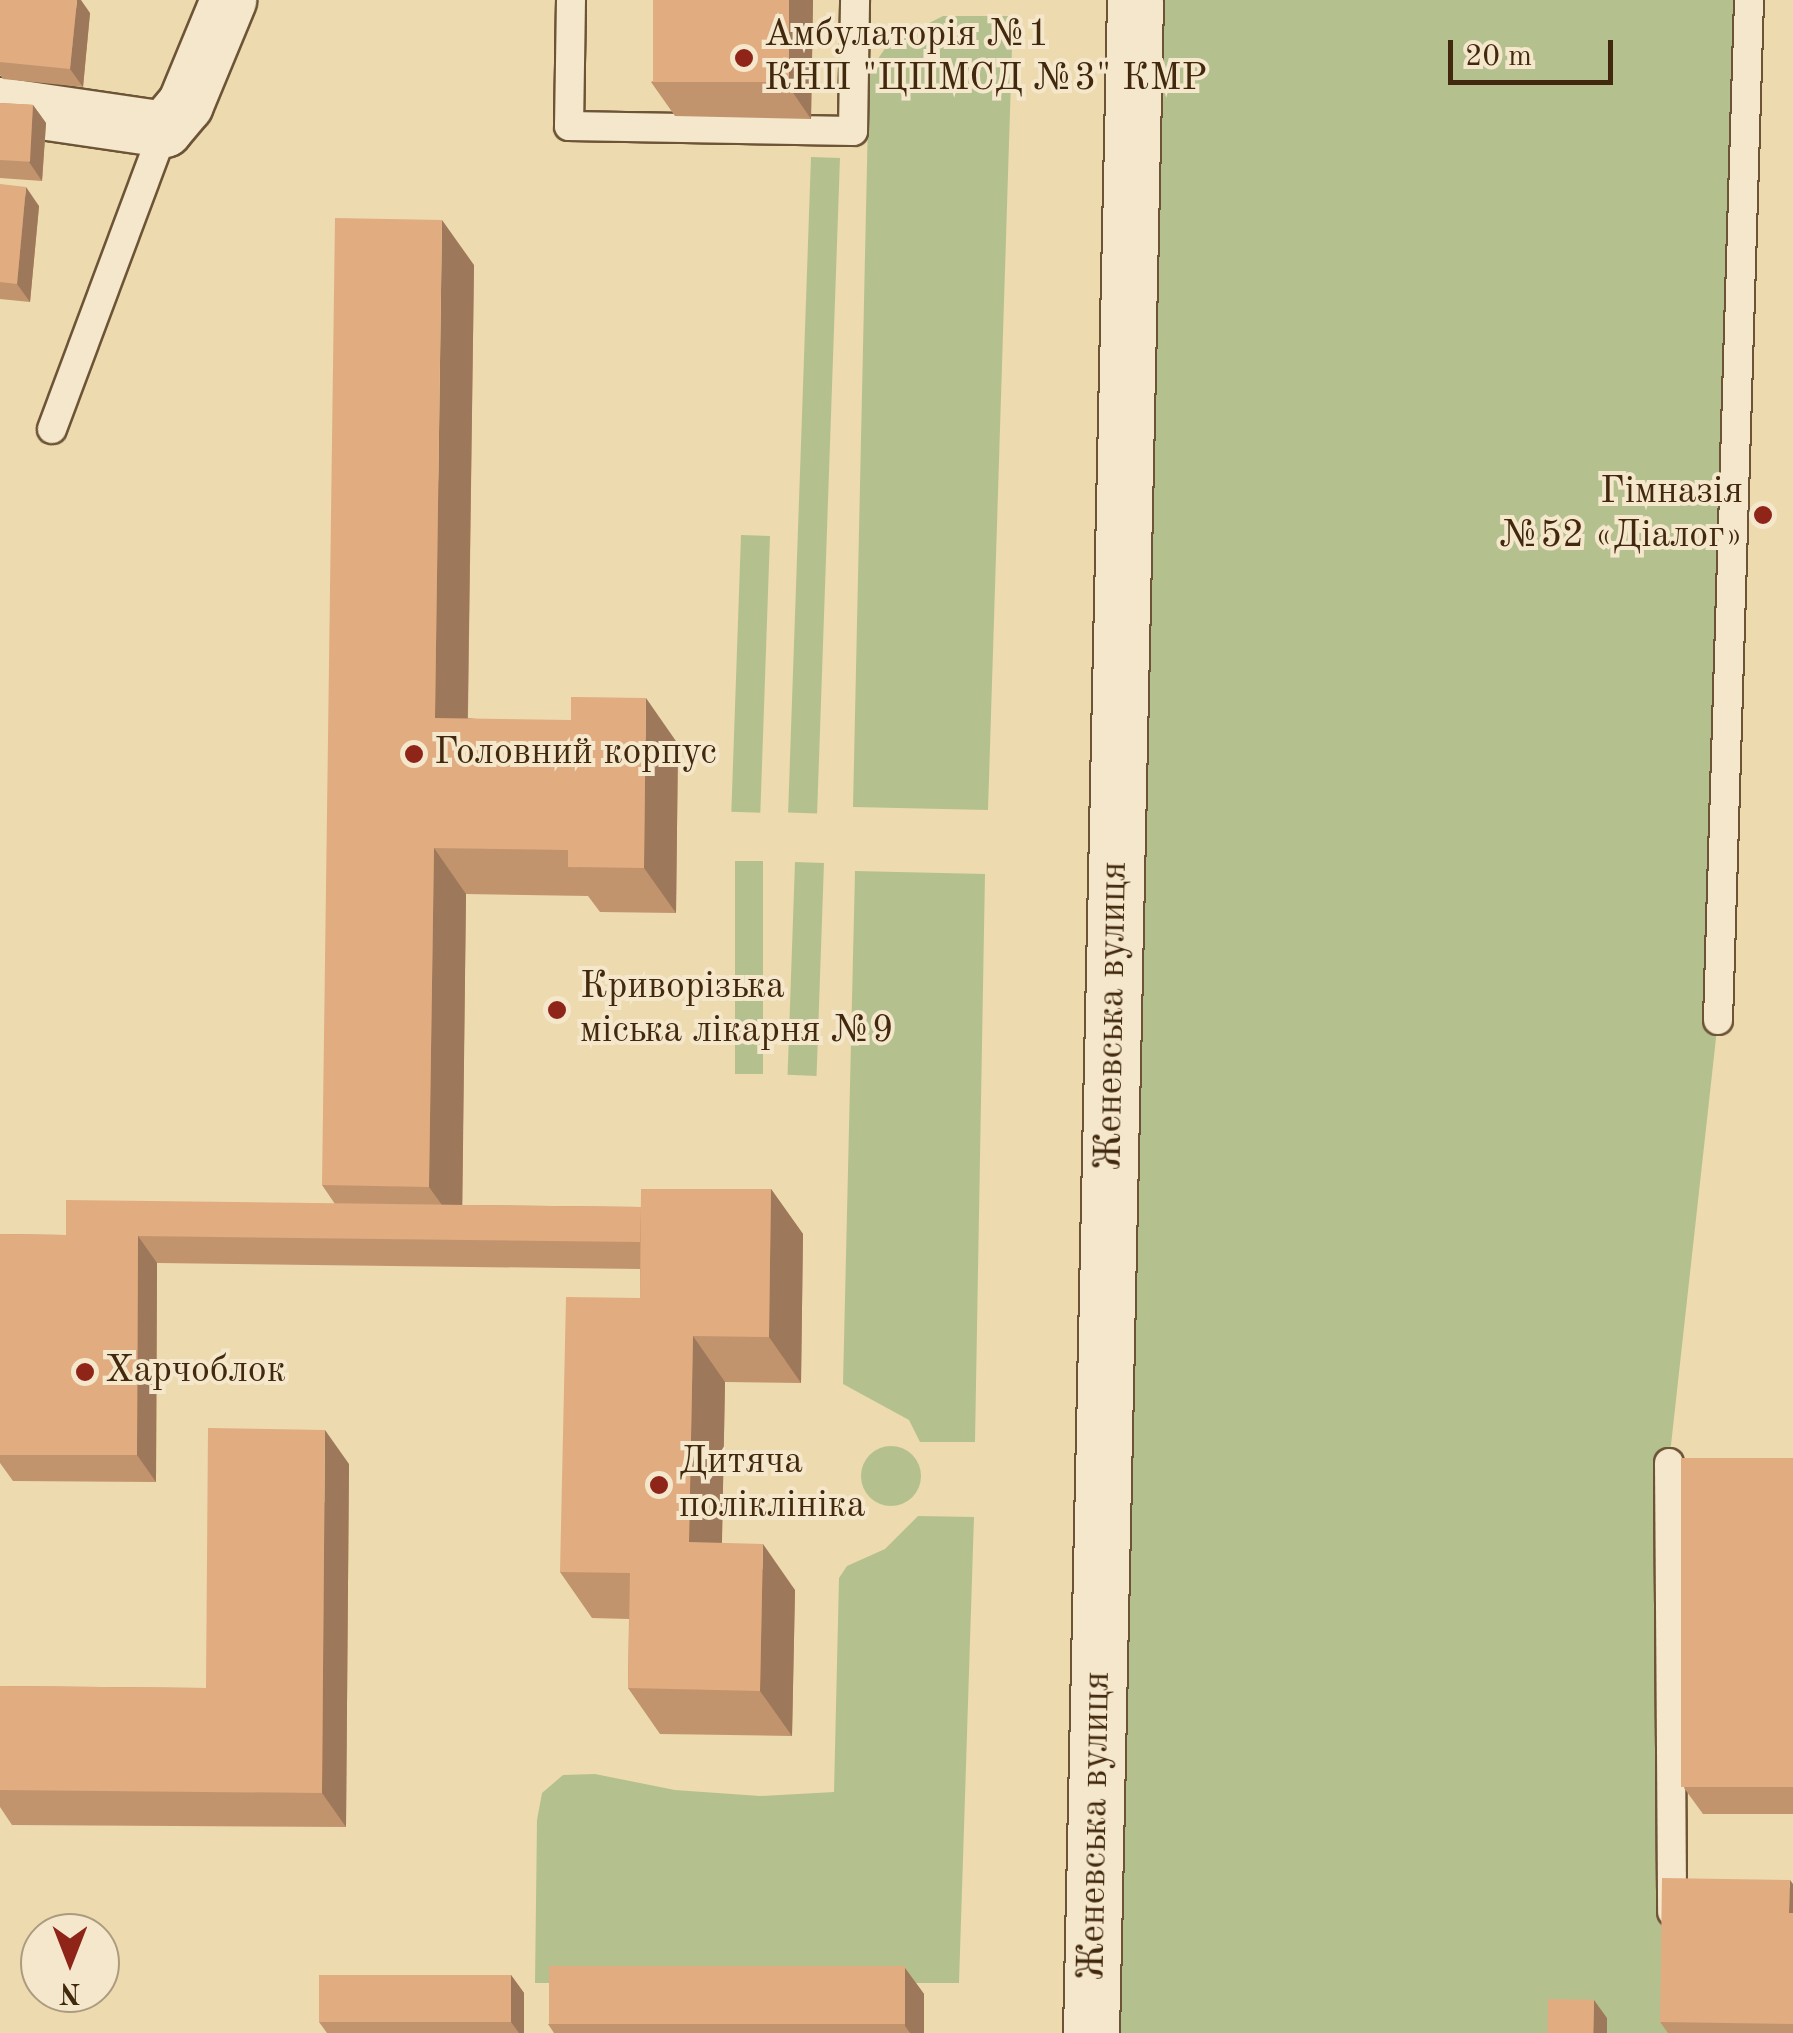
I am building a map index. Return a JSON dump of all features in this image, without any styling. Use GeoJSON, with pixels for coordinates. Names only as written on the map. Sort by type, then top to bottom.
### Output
{"type":"FeatureCollection","features":[{"type":"Feature","properties":{"kind":"street"},"geometry":{"type":"LineString","coordinates":[[0,105],[164,129],[186,104],[228,0]]}},
{"type":"Feature","properties":{"kind":"street","name":"Женевська вулиця"},"geometry":{"type":"LineString","coordinates":[[1091,2033],[1134,0]]}},
{"type":"Feature","properties":{"kind":"lane"},"geometry":{"type":"LineString","coordinates":[[571,0],[569,126],[853,130],[855,0]]}},
{"type":"Feature","properties":{"kind":"lane"},"geometry":{"type":"LineString","coordinates":[[1718,1020],[1749,0]]}},
{"type":"Feature","properties":{"kind":"lane"},"geometry":{"type":"LineString","coordinates":[[52,429],[164,129]]}},
{"type":"Feature","properties":{"kind":"lane"},"geometry":{"type":"LineString","coordinates":[[1669,1463],[1673,1944]]}},
{"type":"Feature","properties":{"kind":"lane"},"geometry":{"type":"LineString","coordinates":[[1672,1889],[1706,1888]]}},
{"type":"Feature","properties":{"kind":"green space"},"geometry":{"type":"Polygon","coordinates":[[[1135,0],[1749,0],[1718,1020],[1669,1463],[1674,2033],[1091,2033],[1135,0]]]}},
{"type":"Feature","properties":{"kind":"green space"},"geometry":{"type":"Polygon","coordinates":[[[943,16],[1013,16],[988,810],[853,807],[869,72],[888,44],[943,16]]]}},
{"type":"Feature","properties":{"kind":"green space"},"geometry":{"type":"Polygon","coordinates":[[[811,157],[840,158],[817,814],[788,813],[811,157]]]}},
{"type":"Feature","properties":{"kind":"green space"},"geometry":{"type":"Polygon","coordinates":[[[741,535],[770,536],[760,813],[731,812],[741,535]]]}},
{"type":"Feature","properties":{"kind":"green space"},"geometry":{"type":"Polygon","coordinates":[[[735,861],[763,861],[763,1074],[735,1074],[735,861]]]}},
{"type":"Feature","properties":{"kind":"green space"},"geometry":{"type":"Polygon","coordinates":[[[795,862],[824,863],[817,1076],[788,1075],[795,862]]]}},
{"type":"Feature","properties":{"kind":"green space"},"geometry":{"type":"Polygon","coordinates":[[[855,871],[985,874],[975,1442],[920,1442],[909,1420],[843,1384],[855,871]]]}},
{"type":"Feature","properties":{"kind":"green space"},"geometry":{"type":"Polygon","coordinates":[[[891,1446],[912,1455],[921,1476],[912,1497],[891,1506],[870,1497],[861,1476],[870,1455],[891,1446]]]}},
{"type":"Feature","properties":{"kind":"green space"},"geometry":{"type":"Polygon","coordinates":[[[918,1516],[974,1517],[959,1983],[535,1983],[537,1820],[542,1793],[563,1775],[595,1774],[675,1790],[760,1796],[834,1792],[839,1578],[847,1566],[885,1549],[918,1516]]]}},
{"type":"Feature","properties":{"kind":"building"},"geometry":{"type":"Polygon","coordinates":[[[0,0],[77,0],[70,69],[0,62],[0,0]]]}},
{"type":"Feature","properties":{"kind":"building"},"geometry":{"type":"Polygon","coordinates":[[[653,0],[789,0],[789,82],[653,82],[653,0]]]}},
{"type":"Feature","properties":{"kind":"building"},"geometry":{"type":"Polygon","coordinates":[[[0,103],[33,105],[30,162],[0,160],[0,103]]]}},
{"type":"Feature","properties":{"kind":"building"},"geometry":{"type":"Polygon","coordinates":[[[0,184],[26,187],[17,284],[0,282],[0,184]]]}},
{"type":"Feature","properties":{"kind":"building","name":"Головний корпус"},"geometry":{"type":"Polygon","coordinates":[[[335,218],[442,220],[435,718],[571,720],[571,697],[646,698],[644,868],[568,867],[568,850],[434,848],[429,1187],[322,1185],[335,218]]]}},
{"type":"Feature","properties":{"kind":"building","name":"Дитяча поліклініка"},"geometry":{"type":"Polygon","coordinates":[[[641,1189],[771,1189],[769,1337],[693,1336],[689,1542],[763,1544],[760,1691],[628,1688],[630,1573],[560,1572],[566,1297],[640,1298],[641,1189]]]}},
{"type":"Feature","properties":{"kind":"building"},"geometry":{"type":"Polygon","coordinates":[[[66,1200],[641,1207],[640,1242],[138,1236],[137,1455],[0,1455],[0,1234],[66,1235],[66,1200]]]}},
{"type":"Feature","properties":{"kind":"building"},"geometry":{"type":"Polygon","coordinates":[[[208,1428],[325,1430],[322,1793],[0,1790],[0,1686],[206,1688],[208,1428]]]}},
{"type":"Feature","properties":{"kind":"building"},"geometry":{"type":"Polygon","coordinates":[[[1681,1458],[1793,1458],[1793,1787],[1681,1787],[1681,1458]]]}},
{"type":"Feature","properties":{"kind":"building"},"geometry":{"type":"Polygon","coordinates":[[[1662,1878],[1790,1880],[1793,2024],[1660,2022],[1662,1878]]]}},
{"type":"Feature","properties":{"kind":"building"},"geometry":{"type":"Polygon","coordinates":[[[549,1966],[905,1966],[905,2024],[549,2024],[549,1966]]]}},
{"type":"Feature","properties":{"kind":"building"},"geometry":{"type":"Polygon","coordinates":[[[319,1975],[511,1975],[511,2022],[319,2022],[319,1975]]]}},
{"type":"Feature","properties":{"kind":"building"},"geometry":{"type":"Polygon","coordinates":[[[1548,1999],[1594,2000],[1593,2033],[1547,2033],[1548,1999]]]}},
{"type":"Feature","properties":{"kind":"place","name":"Амбулаторія №1 КНП \"ЦПМСД №3\" КМР"},"geometry":{"type":"Point","coordinates":[744,58]}},
{"type":"Feature","properties":{"kind":"place","name":"Гімназія №52 «Діалог»"},"geometry":{"type":"Point","coordinates":[1763,515]}},
{"type":"Feature","properties":{"kind":"place","name":"Головний корпус"},"geometry":{"type":"Point","coordinates":[414,754]}},
{"type":"Feature","properties":{"kind":"place","name":"Криворізька міська лікарня №9"},"geometry":{"type":"Point","coordinates":[557,1010]}},
{"type":"Feature","properties":{"kind":"place","name":"Харчоблок"},"geometry":{"type":"Point","coordinates":[85,1372]}},
{"type":"Feature","properties":{"kind":"place","name":"Дитяча поліклініка"},"geometry":{"type":"Point","coordinates":[659,1485]}}]}
